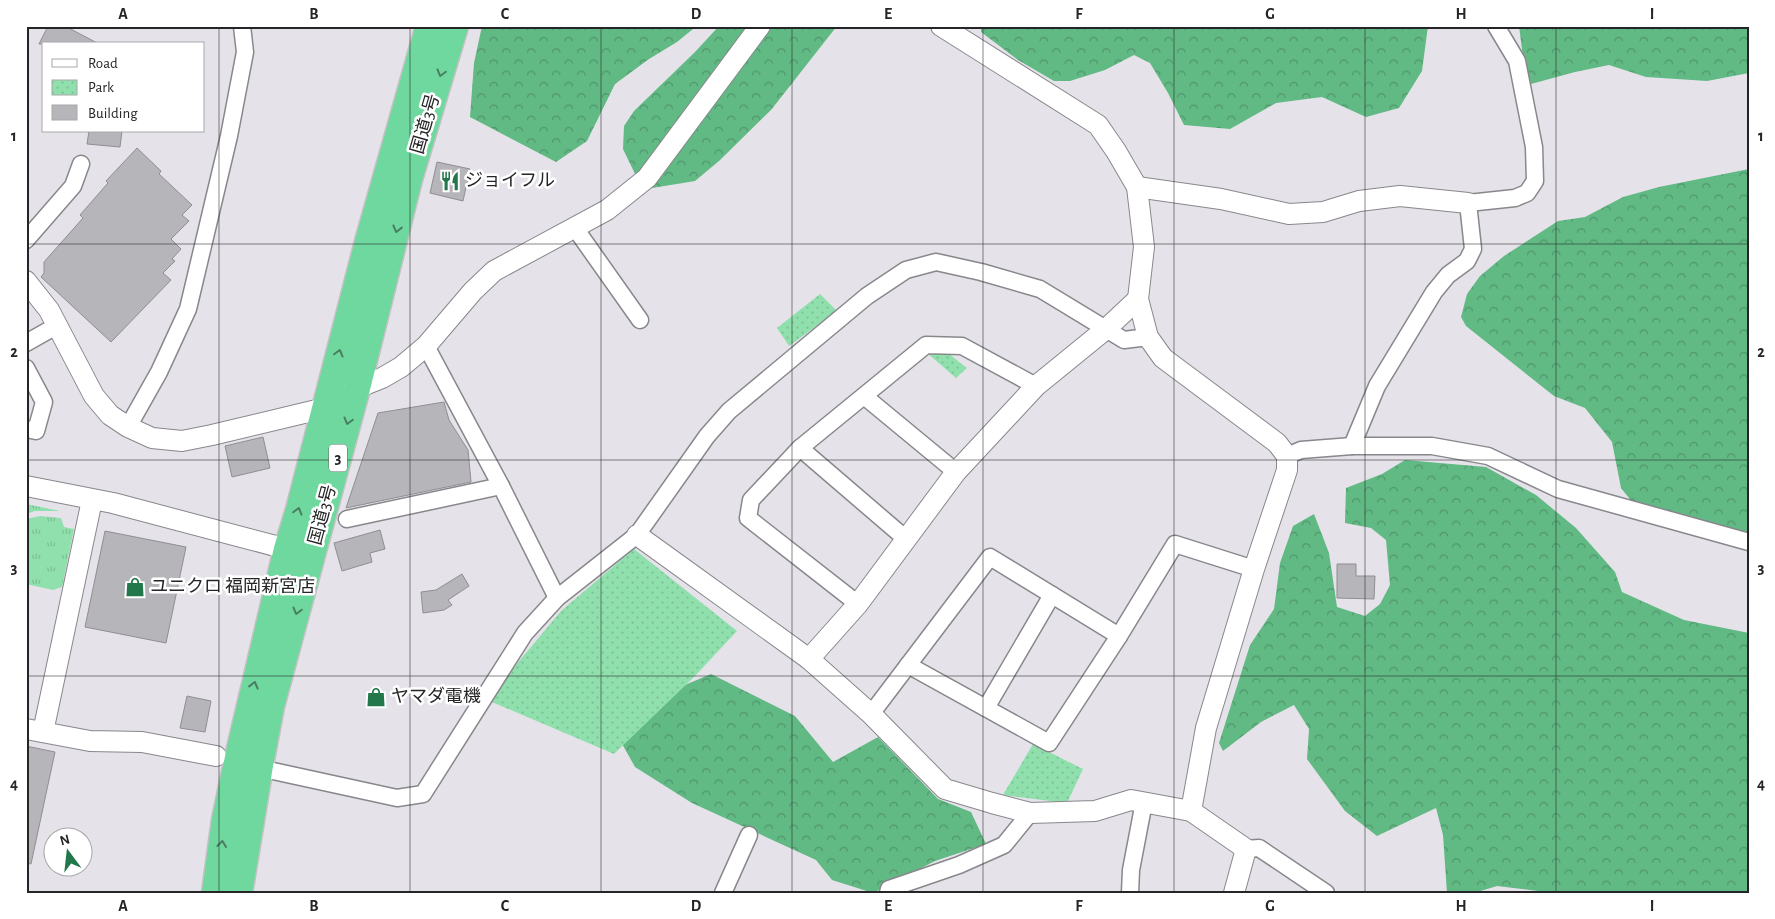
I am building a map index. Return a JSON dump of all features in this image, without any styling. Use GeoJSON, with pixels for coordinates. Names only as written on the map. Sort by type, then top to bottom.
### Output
{"type":"FeatureCollection","features":[{"type":"Feature","properties":{"kind":"highway","name":"国道3号"},"geometry":{"type":"LineString","coordinates":[[215,893],[225,820],[239,753],[287,549],[299,510],[368,242],[429,26]]}},
{"type":"Feature","properties":{"kind":"highway","name":"国道3号"},"geometry":{"type":"LineString","coordinates":[[239,893],[261,759],[272,706],[357,388],[409,179],[455,26]]}},
{"type":"Feature","properties":{"kind":"street"},"geometry":{"type":"LineString","coordinates":[[128,426],[159,372],[188,310],[229,136],[244,52],[242,26]]}},
{"type":"Feature","properties":{"kind":"street"},"geometry":{"type":"LineString","coordinates":[[26,281],[49,310],[94,396],[110,416],[152,438],[182,441],[325,408],[357,388],[382,378],[401,367],[426,346],[473,291],[494,272],[607,210],[646,178],[760,26]]}},
{"type":"Feature","properties":{"kind":"street"},"geometry":{"type":"LineString","coordinates":[[941,26],[1098,125],[1116,151],[1136,187],[1144,247],[1138,299],[1148,337],[1163,358],[1277,443],[1287,456],[1287,470],[1254,570],[1206,728],[1191,811]]}},
{"type":"Feature","properties":{"kind":"street"},"geometry":{"type":"LineString","coordinates":[[1136,187],[1221,199],[1289,214],[1323,212],[1359,201],[1400,196],[1468,203],[1515,198],[1526,193],[1535,181],[1534,148],[1517,61],[1496,26]]}},
{"type":"Feature","properties":{"kind":"street"},"geometry":{"type":"LineString","coordinates":[[26,240],[73,186],[81,164]]}},
{"type":"Feature","properties":{"kind":"street"},"geometry":{"type":"LineString","coordinates":[[1352,446],[1377,386],[1434,292],[1448,275],[1467,261],[1473,249],[1468,203]]}},
{"type":"Feature","properties":{"kind":"street"},"geometry":{"type":"LineString","coordinates":[[574,228],[640,320]]}},
{"type":"Feature","properties":{"kind":"street"},"geometry":{"type":"LineString","coordinates":[[273,772],[397,798],[423,794],[525,633],[557,598],[637,535],[708,436],[729,411],[867,296],[906,270],[936,262],[981,272],[1040,290],[1124,340],[1148,337]]}},
{"type":"Feature","properties":{"kind":"street"},"geometry":{"type":"LineString","coordinates":[[809,659],[858,604],[956,472],[1036,386],[1106,329],[1138,299]]}},
{"type":"Feature","properties":{"kind":"street"},"geometry":{"type":"LineString","coordinates":[[26,343],[58,325]]}},
{"type":"Feature","properties":{"kind":"street"},"geometry":{"type":"LineString","coordinates":[[858,604],[748,518],[750,500],[800,448],[926,345],[962,346],[1036,386]]}},
{"type":"Feature","properties":{"kind":"street"},"geometry":{"type":"LineString","coordinates":[[426,346],[501,486],[557,598]]}},
{"type":"Feature","properties":{"kind":"street"},"geometry":{"type":"LineString","coordinates":[[26,368],[44,402],[36,431],[26,429]]}},
{"type":"Feature","properties":{"kind":"street"},"geometry":{"type":"LineString","coordinates":[[864,396],[956,472]]}},
{"type":"Feature","properties":{"kind":"street"},"geometry":{"type":"LineString","coordinates":[[1287,456],[1301,450],[1352,446],[1432,446],[1488,456],[1558,489],[1749,542]]}},
{"type":"Feature","properties":{"kind":"street"},"geometry":{"type":"LineString","coordinates":[[800,448],[906,539]]}},
{"type":"Feature","properties":{"kind":"street"},"geometry":{"type":"LineString","coordinates":[[26,486],[113,503],[287,549]]}},
{"type":"Feature","properties":{"kind":"street"},"geometry":{"type":"LineString","coordinates":[[347,519],[501,486]]}},
{"type":"Feature","properties":{"kind":"street"},"geometry":{"type":"LineString","coordinates":[[92,500],[35,730],[90,740],[142,742],[216,756]]}},
{"type":"Feature","properties":{"kind":"street"},"geometry":{"type":"LineString","coordinates":[[637,535],[809,659],[871,714],[945,789],[1030,812],[1095,811],[1131,800],[1191,811],[1246,849],[1259,848],[1326,893]]}},
{"type":"Feature","properties":{"kind":"street"},"geometry":{"type":"LineString","coordinates":[[908,665],[1049,743],[1119,636],[1175,544],[1254,570]]}},
{"type":"Feature","properties":{"kind":"street"},"geometry":{"type":"LineString","coordinates":[[871,714],[990,557],[1119,636]]}},
{"type":"Feature","properties":{"kind":"street"},"geometry":{"type":"LineString","coordinates":[[986,708],[1052,595]]}},
{"type":"Feature","properties":{"kind":"street"},"geometry":{"type":"LineString","coordinates":[[1130,893],[1131,870],[1144,802]]}},
{"type":"Feature","properties":{"kind":"street"},"geometry":{"type":"LineString","coordinates":[[888,893],[888,889],[959,866],[1004,845],[1030,812]]}},
{"type":"Feature","properties":{"kind":"street"},"geometry":{"type":"LineString","coordinates":[[723,893],[749,835]]}},
{"type":"Feature","properties":{"kind":"street"},"geometry":{"type":"LineString","coordinates":[[1234,893],[1246,849]]}},
{"type":"Feature","properties":{"kind":"green space"},"geometry":{"type":"Polygon","coordinates":[[[482,26],[693,26],[693,29],[615,84],[587,141],[556,162],[470,117],[474,63],[482,26]]]}},
{"type":"Feature","properties":{"kind":"green space"},"geometry":{"type":"Polygon","coordinates":[[[719,26],[837,26],[771,110],[719,161],[695,181],[652,188],[636,176],[623,149],[624,126],[634,111],[719,26]]]}},
{"type":"Feature","properties":{"kind":"green space"},"geometry":{"type":"Polygon","coordinates":[[[981,26],[1428,26],[1422,71],[1399,108],[1366,117],[1322,97],[1276,103],[1230,129],[1184,125],[1150,63],[1134,55],[1105,70],[1070,81],[1054,81],[1018,60],[981,32],[981,26]]]}},
{"type":"Feature","properties":{"kind":"green space"},"geometry":{"type":"Polygon","coordinates":[[[1519,26],[1749,26],[1749,73],[1707,81],[1646,77],[1609,65],[1531,84],[1523,57],[1519,26]]]}},
{"type":"Feature","properties":{"kind":"green space"},"geometry":{"type":"Polygon","coordinates":[[[1749,169],[1749,540],[1633,503],[1621,488],[1612,442],[1585,408],[1554,396],[1466,326],[1461,317],[1467,294],[1480,276],[1504,256],[1558,221],[1585,217],[1623,197],[1659,187],[1749,169]]]}},
{"type":"Feature","properties":{"kind":"green space"},"geometry":{"type":"Polygon","coordinates":[[[820,294],[837,311],[789,346],[777,328],[820,294]]]}},
{"type":"Feature","properties":{"kind":"green space"},"geometry":{"type":"Polygon","coordinates":[[[944,350],[967,368],[956,378],[927,353],[944,350]]]}},
{"type":"Feature","properties":{"kind":"green space"},"geometry":{"type":"Polygon","coordinates":[[[1405,460],[1486,467],[1536,495],[1576,528],[1615,572],[1622,592],[1684,620],[1749,633],[1749,893],[1554,893],[1497,886],[1474,893],[1447,893],[1443,835],[1436,808],[1377,836],[1345,811],[1307,759],[1309,729],[1294,705],[1261,722],[1223,751],[1219,743],[1250,645],[1274,609],[1280,563],[1293,526],[1314,514],[1329,553],[1337,607],[1365,616],[1380,604],[1390,585],[1386,540],[1371,528],[1345,523],[1346,488],[1382,474],[1405,460]]]}},
{"type":"Feature","properties":{"kind":"green space"},"geometry":{"type":"Polygon","coordinates":[[[26,504],[60,511],[35,511],[26,514],[26,504]]]}},
{"type":"Feature","properties":{"kind":"green space"},"geometry":{"type":"Polygon","coordinates":[[[40,516],[61,518],[64,527],[74,529],[62,587],[53,590],[26,584],[26,519],[40,516]]]}},
{"type":"Feature","properties":{"kind":"green space"},"geometry":{"type":"Polygon","coordinates":[[[634,549],[737,631],[694,677],[614,754],[492,702],[515,666],[561,611],[634,549]]]}},
{"type":"Feature","properties":{"kind":"green space"},"geometry":{"type":"Polygon","coordinates":[[[711,674],[795,716],[833,762],[878,737],[938,799],[971,812],[986,844],[935,861],[873,893],[832,880],[816,860],[692,803],[635,767],[621,742],[666,693],[711,674]]]}},
{"type":"Feature","properties":{"kind":"green space"},"geometry":{"type":"Polygon","coordinates":[[[1033,744],[1083,769],[1067,803],[1003,795],[1033,744]]]}},
{"type":"Feature","properties":{"kind":"building"},"geometry":{"type":"Polygon","coordinates":[[[48,26],[65,26],[95,42],[42,42],[42,44],[39,44],[48,26]]]}},
{"type":"Feature","properties":{"kind":"building"},"geometry":{"type":"Polygon","coordinates":[[[89,132],[122,132],[120,147],[87,144],[89,132]]]}},
{"type":"Feature","properties":{"kind":"building"},"geometry":{"type":"Polygon","coordinates":[[[137,148],[161,171],[159,174],[192,205],[182,215],[189,221],[171,239],[181,249],[172,259],[175,261],[163,273],[171,280],[111,342],[41,277],[44,273],[44,262],[83,218],[80,215],[108,183],[106,181],[137,148]]]}},
{"type":"Feature","properties":{"kind":"building","name":"ジョイフル"},"geometry":{"type":"Polygon","coordinates":[[[437,162],[470,169],[463,201],[430,193],[437,162]]]}},
{"type":"Feature","properties":{"kind":"building"},"geometry":{"type":"Polygon","coordinates":[[[444,402],[449,420],[468,450],[471,482],[346,508],[378,413],[444,402]]]}},
{"type":"Feature","properties":{"kind":"building"},"geometry":{"type":"Polygon","coordinates":[[[263,437],[270,468],[232,477],[225,446],[263,437]]]}},
{"type":"Feature","properties":{"kind":"building"},"geometry":{"type":"Polygon","coordinates":[[[380,530],[385,549],[370,553],[372,562],[342,571],[334,543],[380,530]]]}},
{"type":"Feature","properties":{"kind":"building","name":"ユニクロ 福岡新宮店"},"geometry":{"type":"Polygon","coordinates":[[[105,531],[186,547],[166,643],[85,627],[105,531]]]}},
{"type":"Feature","properties":{"kind":"building"},"geometry":{"type":"Polygon","coordinates":[[[1337,564],[1356,564],[1356,576],[1375,576],[1374,599],[1337,598],[1337,564]]]}},
{"type":"Feature","properties":{"kind":"building"},"geometry":{"type":"Polygon","coordinates":[[[462,574],[469,586],[448,600],[452,605],[444,610],[423,613],[421,592],[436,590],[462,574]]]}},
{"type":"Feature","properties":{"kind":"building"},"geometry":{"type":"Polygon","coordinates":[[[187,696],[211,701],[205,732],[180,728],[187,696]]]}},
{"type":"Feature","properties":{"kind":"building"},"geometry":{"type":"Polygon","coordinates":[[[26,746],[55,752],[31,864],[26,863],[26,746]]]}},
{"type":"Feature","properties":{"kind":"place","name":"ジョイフル"},"geometry":{"type":"Point","coordinates":[450,181]}},
{"type":"Feature","properties":{"kind":"place","name":"ユニクロ 福岡新宮店"},"geometry":{"type":"Point","coordinates":[135,587]}},
{"type":"Feature","properties":{"kind":"place","name":"ヤマダ電機"},"geometry":{"type":"Point","coordinates":[376,697]}}]}
